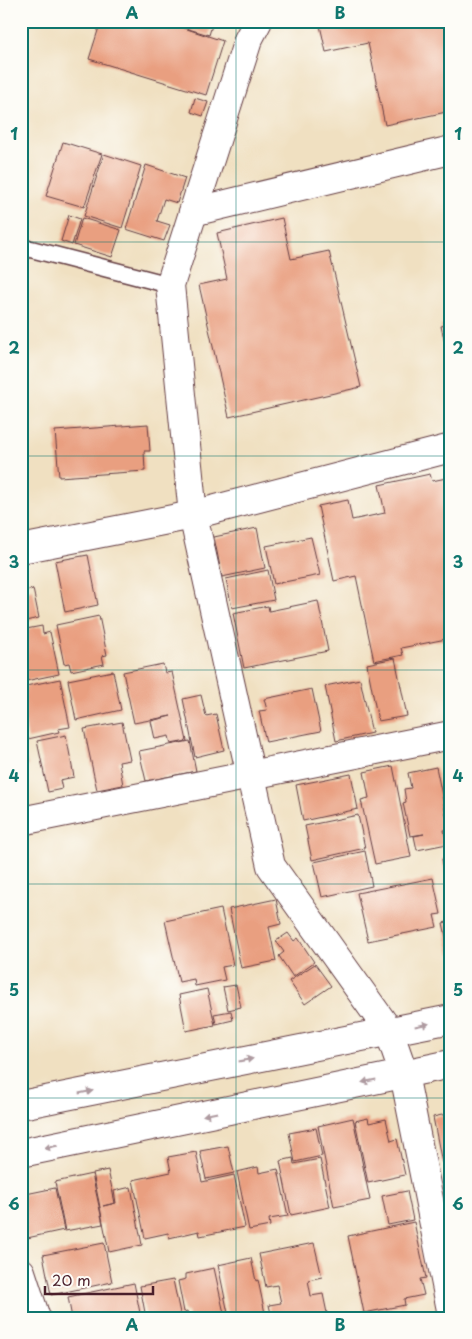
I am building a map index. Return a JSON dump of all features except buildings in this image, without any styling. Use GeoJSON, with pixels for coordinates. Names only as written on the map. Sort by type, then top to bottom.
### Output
{"type":"FeatureCollection","features":[{"type":"Feature","properties":{"kind":"street"},"geometry":{"type":"LineString","coordinates":[[258,21],[248,40],[170,285],[193,515],[271,866],[389,1031],[404,1074],[451,1310]]}},
{"type":"Feature","properties":{"kind":"street"},"geometry":{"type":"LineString","coordinates":[[193,212],[451,150]]}},
{"type":"Feature","properties":{"kind":"street"},"geometry":{"type":"LineString","coordinates":[[21,549],[193,515],[451,448]]}},
{"type":"Feature","properties":{"kind":"street"},"geometry":{"type":"LineString","coordinates":[[21,821],[451,735]]}},
{"type":"Feature","properties":{"kind":"street"},"geometry":{"type":"LineString","coordinates":[[21,1105],[451,1019]]}},
{"type":"Feature","properties":{"kind":"street"},"geometry":{"type":"LineString","coordinates":[[21,1153],[451,1064]]}},
{"type":"Feature","properties":{"kind":"street"},"geometry":{"type":"LineString","coordinates":[[21,1272],[36,1318]]}},
{"type":"Feature","properties":{"kind":"lane"},"geometry":{"type":"LineString","coordinates":[[31,249],[170,285]]}}]}
